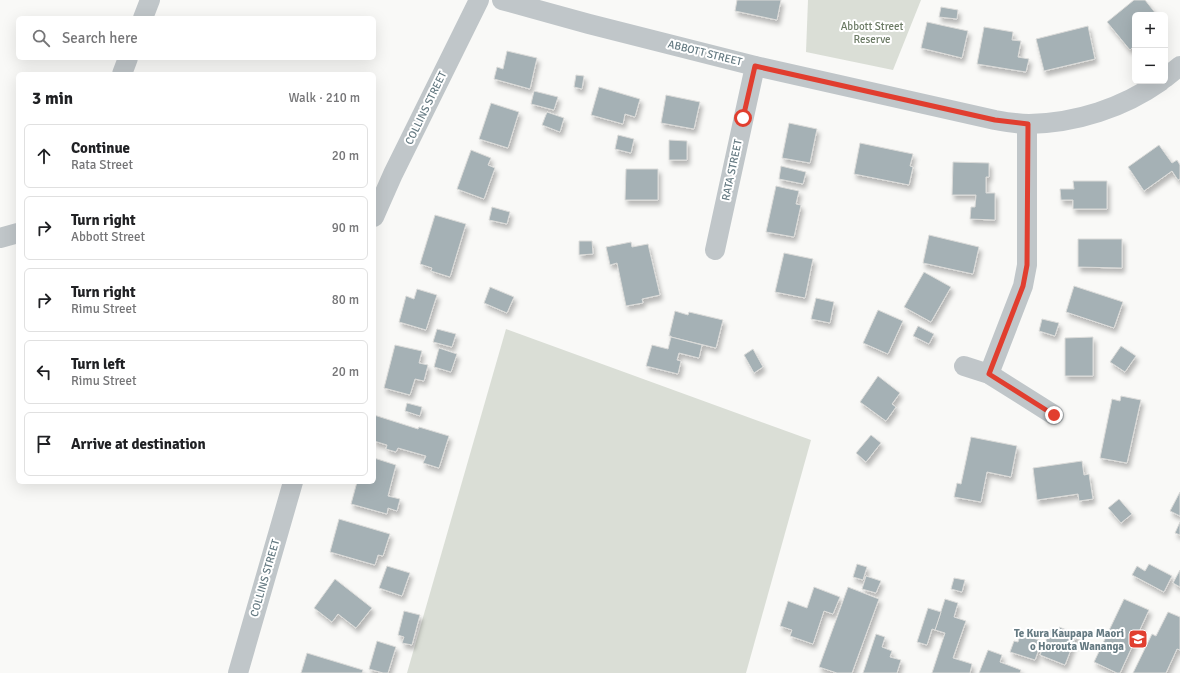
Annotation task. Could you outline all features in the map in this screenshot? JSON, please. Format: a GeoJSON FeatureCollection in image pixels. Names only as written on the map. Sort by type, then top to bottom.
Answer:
{"type":"FeatureCollection","features":[{"type":"Feature","properties":{"kind":"street"},"geometry":{"type":"LineString","coordinates":[[144,16],[150,0]]}},
{"type":"Feature","properties":{"kind":"street","name":"COLLINS STREET"},"geometry":{"type":"LineString","coordinates":[[376,212],[393,174],[479,0]]}},
{"type":"Feature","properties":{"kind":"street","name":"ABBOTT STREET"},"geometry":{"type":"LineString","coordinates":[[502,0],[589,24],[755,66],[995,120],[1028,124],[1057,122],[1087,115],[1125,103],[1156,84]]}},
{"type":"Feature","properties":{"kind":"street"},"geometry":{"type":"LineString","coordinates":[[123,72],[127,60]]}},
{"type":"Feature","properties":{"kind":"street","name":"RATA STREET"},"geometry":{"type":"LineString","coordinates":[[715,250],[755,66]]}},
{"type":"Feature","properties":{"kind":"street"},"geometry":{"type":"LineString","coordinates":[[1168,76],[1180,66]]}},
{"type":"Feature","properties":{"kind":"street"},"geometry":{"type":"LineString","coordinates":[[989,374],[1023,286],[1027,265],[1028,124]]}},
{"type":"Feature","properties":{"kind":"street"},"geometry":{"type":"LineString","coordinates":[[0,238],[16,234]]}},
{"type":"Feature","properties":{"kind":"street"},"geometry":{"type":"LineString","coordinates":[[964,366],[989,374],[1054,415]]}},
{"type":"Feature","properties":{"kind":"street","name":"COLLINS STREET"},"geometry":{"type":"LineString","coordinates":[[238,673],[292,484]]}},
{"type":"Feature","properties":{"kind":"green space","name":"Abbott Street Reserve"},"geometry":{"type":"Polygon","coordinates":[[[808,0],[921,0],[893,70],[806,52],[808,0]]]}},
{"type":"Feature","properties":{"kind":"green space"},"geometry":{"type":"Polygon","coordinates":[[[506,329],[811,440],[746,673],[407,673],[506,329]]]}},
{"type":"Feature","properties":{"kind":"building"},"geometry":{"type":"Polygon","coordinates":[[[737,0],[781,0],[777,20],[735,11],[737,0]]]}},
{"type":"Feature","properties":{"kind":"building"},"geometry":{"type":"Polygon","coordinates":[[[1134,0],[1145,0],[1155,12],[1132,12],[1132,48],[1130,50],[1107,22],[1134,0]]]}},
{"type":"Feature","properties":{"kind":"building"},"geometry":{"type":"Polygon","coordinates":[[[941,7],[958,10],[957,19],[939,17],[941,7]]]}},
{"type":"Feature","properties":{"kind":"building"},"geometry":{"type":"Polygon","coordinates":[[[927,22],[968,31],[962,58],[921,48],[927,22]]]}},
{"type":"Feature","properties":{"kind":"building"},"geometry":{"type":"Polygon","coordinates":[[[1088,26],[1095,59],[1044,71],[1036,39],[1088,26]]]}},
{"type":"Feature","properties":{"kind":"building"},"geometry":{"type":"Polygon","coordinates":[[[984,27],[1013,32],[1012,40],[1021,41],[1018,57],[1029,59],[1026,72],[977,64],[984,27]]]}},
{"type":"Feature","properties":{"kind":"building"},"geometry":{"type":"Polygon","coordinates":[[[507,51],[537,58],[530,89],[494,79],[497,67],[503,69],[507,51]]]}},
{"type":"Feature","properties":{"kind":"building"},"geometry":{"type":"Polygon","coordinates":[[[576,75],[584,76],[582,89],[574,87],[576,75]]]}},
{"type":"Feature","properties":{"kind":"building"},"geometry":{"type":"Polygon","coordinates":[[[599,87],[640,99],[635,117],[625,114],[623,124],[591,115],[599,87]]]}},
{"type":"Feature","properties":{"kind":"building"},"geometry":{"type":"Polygon","coordinates":[[[534,91],[558,97],[554,110],[531,104],[534,91]]]}},
{"type":"Feature","properties":{"kind":"building"},"geometry":{"type":"Polygon","coordinates":[[[666,95],[700,102],[694,129],[661,123],[666,95]]]}},
{"type":"Feature","properties":{"kind":"building"},"geometry":{"type":"Polygon","coordinates":[[[491,103],[519,112],[508,148],[479,139],[491,103]]]}},
{"type":"Feature","properties":{"kind":"building"},"geometry":{"type":"Polygon","coordinates":[[[547,112],[564,118],[560,132],[542,125],[547,112]]]}},
{"type":"Feature","properties":{"kind":"building"},"geometry":{"type":"Polygon","coordinates":[[[789,123],[817,129],[810,163],[782,158],[789,123]]]}},
{"type":"Feature","properties":{"kind":"building"},"geometry":{"type":"Polygon","coordinates":[[[618,135],[634,139],[631,153],[615,149],[618,135]]]}},
{"type":"Feature","properties":{"kind":"building"},"geometry":{"type":"Polygon","coordinates":[[[669,140],[687,141],[687,160],[669,160],[669,140]]]}},
{"type":"Feature","properties":{"kind":"building"},"geometry":{"type":"Polygon","coordinates":[[[860,143],[913,154],[910,166],[913,167],[909,185],[854,174],[860,143]]]}},
{"type":"Feature","properties":{"kind":"building"},"geometry":{"type":"Polygon","coordinates":[[[1159,145],[1172,163],[1177,160],[1180,165],[1180,179],[1178,180],[1172,171],[1144,191],[1128,167],[1159,145]]]}},
{"type":"Feature","properties":{"kind":"building"},"geometry":{"type":"Polygon","coordinates":[[[471,150],[491,158],[488,165],[495,168],[484,199],[457,189],[471,150]]]}},
{"type":"Feature","properties":{"kind":"building"},"geometry":{"type":"Polygon","coordinates":[[[953,162],[989,163],[989,177],[986,177],[986,193],[995,193],[995,220],[970,219],[971,207],[975,207],[976,195],[952,195],[953,162]]]}},
{"type":"Feature","properties":{"kind":"building"},"geometry":{"type":"Polygon","coordinates":[[[781,166],[806,172],[803,184],[779,179],[781,166]]]}},
{"type":"Feature","properties":{"kind":"building"},"geometry":{"type":"Polygon","coordinates":[[[626,169],[658,169],[658,200],[625,200],[626,169]]]}},
{"type":"Feature","properties":{"kind":"building"},"geometry":{"type":"Polygon","coordinates":[[[1073,181],[1107,181],[1107,209],[1073,209],[1073,200],[1061,200],[1060,189],[1074,189],[1073,181]]]}},
{"type":"Feature","properties":{"kind":"building"},"geometry":{"type":"Polygon","coordinates":[[[776,186],[799,191],[796,204],[801,205],[794,237],[766,232],[776,186]]]}},
{"type":"Feature","properties":{"kind":"building"},"geometry":{"type":"Polygon","coordinates":[[[492,207],[510,212],[507,224],[489,220],[492,207]]]}},
{"type":"Feature","properties":{"kind":"building"},"geometry":{"type":"Polygon","coordinates":[[[435,215],[466,224],[450,277],[431,271],[432,268],[420,264],[435,215]]]}},
{"type":"Feature","properties":{"kind":"building"},"geometry":{"type":"Polygon","coordinates":[[[929,235],[979,247],[973,274],[923,263],[929,235]]]}},
{"type":"Feature","properties":{"kind":"building"},"geometry":{"type":"Polygon","coordinates":[[[1078,239],[1122,239],[1122,268],[1078,267],[1078,239]]]}},
{"type":"Feature","properties":{"kind":"building"},"geometry":{"type":"Polygon","coordinates":[[[579,241],[592,241],[593,254],[579,255],[579,241]]]}},
{"type":"Feature","properties":{"kind":"building"},"geometry":{"type":"Polygon","coordinates":[[[631,242],[632,247],[648,244],[660,295],[642,299],[643,303],[626,306],[617,263],[610,265],[606,247],[631,242]]]}},
{"type":"Feature","properties":{"kind":"building"},"geometry":{"type":"Polygon","coordinates":[[[784,253],[813,259],[805,298],[775,292],[784,253]]]}},
{"type":"Feature","properties":{"kind":"building"},"geometry":{"type":"Polygon","coordinates":[[[924,272],[951,287],[931,322],[904,307],[924,272]]]}},
{"type":"Feature","properties":{"kind":"building"},"geometry":{"type":"Polygon","coordinates":[[[1074,286],[1123,302],[1114,328],[1066,312],[1074,286]]]}},
{"type":"Feature","properties":{"kind":"building"},"geometry":{"type":"Polygon","coordinates":[[[490,287],[514,297],[507,313],[484,303],[490,287]]]}},
{"type":"Feature","properties":{"kind":"building"},"geometry":{"type":"Polygon","coordinates":[[[417,289],[437,295],[426,330],[399,322],[406,296],[414,299],[417,289]]]}},
{"type":"Feature","properties":{"kind":"building"},"geometry":{"type":"Polygon","coordinates":[[[816,298],[834,302],[830,323],[811,319],[816,298]]]}},
{"type":"Feature","properties":{"kind":"building"},"geometry":{"type":"Polygon","coordinates":[[[878,310],[903,321],[888,354],[863,343],[878,310]]]}},
{"type":"Feature","properties":{"kind":"building"},"geometry":{"type":"Polygon","coordinates":[[[675,311],[688,315],[689,312],[723,320],[716,348],[669,336],[675,311]]]}},
{"type":"Feature","properties":{"kind":"building"},"geometry":{"type":"Polygon","coordinates":[[[1042,319],[1059,323],[1055,336],[1039,331],[1042,319]]]}},
{"type":"Feature","properties":{"kind":"building"},"geometry":{"type":"Polygon","coordinates":[[[918,326],[934,334],[929,344],[913,336],[918,326]]]}},
{"type":"Feature","properties":{"kind":"building"},"geometry":{"type":"Polygon","coordinates":[[[437,329],[456,334],[452,347],[433,342],[437,329]]]}},
{"type":"Feature","properties":{"kind":"building"},"geometry":{"type":"Polygon","coordinates":[[[671,337],[702,345],[699,358],[679,353],[677,360],[681,361],[678,374],[646,366],[652,345],[668,349],[671,337]]]}},
{"type":"Feature","properties":{"kind":"building"},"geometry":{"type":"Polygon","coordinates":[[[1093,337],[1093,376],[1065,376],[1065,338],[1093,337]]]}},
{"type":"Feature","properties":{"kind":"building"},"geometry":{"type":"Polygon","coordinates":[[[395,345],[422,351],[419,363],[428,365],[424,381],[415,379],[410,395],[384,388],[395,345]]]}},
{"type":"Feature","properties":{"kind":"building"},"geometry":{"type":"Polygon","coordinates":[[[1121,346],[1136,356],[1125,372],[1110,362],[1121,346]]]}},
{"type":"Feature","properties":{"kind":"building"},"geometry":{"type":"Polygon","coordinates":[[[439,348],[457,354],[451,372],[434,367],[439,348]]]}},
{"type":"Feature","properties":{"kind":"building"},"geometry":{"type":"Polygon","coordinates":[[[753,349],[763,367],[754,373],[744,355],[753,349]]]}},
{"type":"Feature","properties":{"kind":"building"},"geometry":{"type":"Polygon","coordinates":[[[878,376],[900,393],[892,404],[896,407],[886,421],[860,402],[878,376]]]}},
{"type":"Feature","properties":{"kind":"building"},"geometry":{"type":"Polygon","coordinates":[[[1121,396],[1141,400],[1127,463],[1100,458],[1112,399],[1120,401],[1121,396]]]}},
{"type":"Feature","properties":{"kind":"building"},"geometry":{"type":"Polygon","coordinates":[[[407,403],[422,407],[420,416],[405,411],[407,403]]]}},
{"type":"Feature","properties":{"kind":"building"},"geometry":{"type":"Polygon","coordinates":[[[376,416],[418,429],[419,427],[449,436],[439,468],[423,463],[426,456],[398,448],[396,452],[386,449],[387,445],[376,442],[376,416]]]}},
{"type":"Feature","properties":{"kind":"building"},"geometry":{"type":"Polygon","coordinates":[[[871,435],[881,443],[866,462],[856,453],[871,435]]]}},
{"type":"Feature","properties":{"kind":"building"},"geometry":{"type":"Polygon","coordinates":[[[971,437],[1017,446],[1011,477],[987,472],[981,502],[954,497],[957,483],[961,484],[971,437]]]}},
{"type":"Feature","properties":{"kind":"building"},"geometry":{"type":"Polygon","coordinates":[[[376,459],[396,465],[388,496],[400,499],[397,511],[388,508],[387,514],[351,504],[356,484],[376,484],[376,459]]]}},
{"type":"Feature","properties":{"kind":"building"},"geometry":{"type":"Polygon","coordinates":[[[1082,461],[1084,475],[1089,474],[1093,499],[1079,501],[1078,494],[1037,500],[1033,468],[1082,461]]]}},
{"type":"Feature","properties":{"kind":"building"},"geometry":{"type":"Polygon","coordinates":[[[1180,492],[1180,516],[1170,511],[1180,492]]]}},
{"type":"Feature","properties":{"kind":"building"},"geometry":{"type":"Polygon","coordinates":[[[1119,499],[1132,514],[1121,523],[1108,508],[1119,499]]]}},
{"type":"Feature","properties":{"kind":"building"},"geometry":{"type":"Polygon","coordinates":[[[339,519],[390,534],[383,556],[378,555],[375,565],[330,552],[339,519]]]}},
{"type":"Feature","properties":{"kind":"building"},"geometry":{"type":"Polygon","coordinates":[[[1180,522],[1180,535],[1175,533],[1180,522]]]}},
{"type":"Feature","properties":{"kind":"building"},"geometry":{"type":"Polygon","coordinates":[[[857,564],[867,567],[863,580],[853,577],[857,564]]]}},
{"type":"Feature","properties":{"kind":"building"},"geometry":{"type":"Polygon","coordinates":[[[1149,564],[1172,576],[1164,592],[1132,575],[1137,566],[1145,571],[1149,564]]]}},
{"type":"Feature","properties":{"kind":"building"},"geometry":{"type":"Polygon","coordinates":[[[387,566],[410,573],[402,596],[379,588],[387,566]]]}},
{"type":"Feature","properties":{"kind":"building"},"geometry":{"type":"Polygon","coordinates":[[[1180,570],[1180,587],[1173,583],[1180,570]]]}},
{"type":"Feature","properties":{"kind":"building"},"geometry":{"type":"Polygon","coordinates":[[[866,576],[881,581],[876,593],[862,589],[866,576]]]}},
{"type":"Feature","properties":{"kind":"building"},"geometry":{"type":"Polygon","coordinates":[[[954,578],[965,580],[962,592],[951,589],[954,578]]]}},
{"type":"Feature","properties":{"kind":"building"},"geometry":{"type":"Polygon","coordinates":[[[335,579],[372,608],[356,628],[338,614],[332,622],[314,608],[335,579]]]}},
{"type":"Feature","properties":{"kind":"building"},"geometry":{"type":"Polygon","coordinates":[[[814,587],[840,597],[833,614],[824,611],[813,644],[790,636],[792,630],[780,626],[788,601],[807,608],[814,587]]]}},
{"type":"Feature","properties":{"kind":"building"},"geometry":{"type":"Polygon","coordinates":[[[848,587],[879,599],[852,673],[837,673],[819,667],[848,587]]]}},
{"type":"Feature","properties":{"kind":"building"},"geometry":{"type":"Polygon","coordinates":[[[945,599],[958,603],[954,617],[966,621],[953,658],[972,664],[970,673],[932,673],[945,633],[935,630],[945,599]]]}},
{"type":"Feature","properties":{"kind":"building"},"geometry":{"type":"Polygon","coordinates":[[[1124,599],[1149,610],[1120,673],[1117,673],[1094,662],[1124,599]]]}},
{"type":"Feature","properties":{"kind":"building"},"geometry":{"type":"Polygon","coordinates":[[[928,608],[941,612],[935,630],[932,629],[927,645],[917,642],[928,608]]]}},
{"type":"Feature","properties":{"kind":"building"},"geometry":{"type":"Polygon","coordinates":[[[404,611],[420,615],[412,645],[402,643],[404,637],[398,635],[404,611]]]}},
{"type":"Feature","properties":{"kind":"building"},"geometry":{"type":"Polygon","coordinates":[[[1168,612],[1180,617],[1180,650],[1177,649],[1166,673],[1133,673],[1152,634],[1156,636],[1168,612]]]}},
{"type":"Feature","properties":{"kind":"building"},"geometry":{"type":"Polygon","coordinates":[[[1059,627],[1077,634],[1065,665],[1040,655],[1050,630],[1057,633],[1059,627]]]}},
{"type":"Feature","properties":{"kind":"building"},"geometry":{"type":"Polygon","coordinates":[[[876,634],[885,637],[882,647],[892,651],[890,657],[901,660],[897,673],[863,673],[876,634]]]}},
{"type":"Feature","properties":{"kind":"building"},"geometry":{"type":"Polygon","coordinates":[[[1020,634],[1042,641],[1035,660],[1010,652],[1014,641],[1018,642],[1020,634]]]}},
{"type":"Feature","properties":{"kind":"building"},"geometry":{"type":"Polygon","coordinates":[[[377,641],[396,647],[388,673],[369,669],[377,641]]]}},
{"type":"Feature","properties":{"kind":"building"},"geometry":{"type":"Polygon","coordinates":[[[988,650],[1002,655],[1000,662],[1021,670],[1020,673],[979,673],[988,650]]]}},
{"type":"Feature","properties":{"kind":"building"},"geometry":{"type":"Polygon","coordinates":[[[307,653],[363,670],[362,673],[301,673],[307,653]]]}},
{"type":"Feature","properties":{"kind":"place","name":"Te Kura Kaupapa Maori o Horouta Wananga"},"geometry":{"type":"Point","coordinates":[1138,639]}},
{"type":"Feature","properties":{"kind":"route"},"geometry":{"type":"LineString","coordinates":[[743,118],[755,66],[995,120],[1028,124],[1027,265],[1023,286],[989,374],[1054,415]]}}]}
